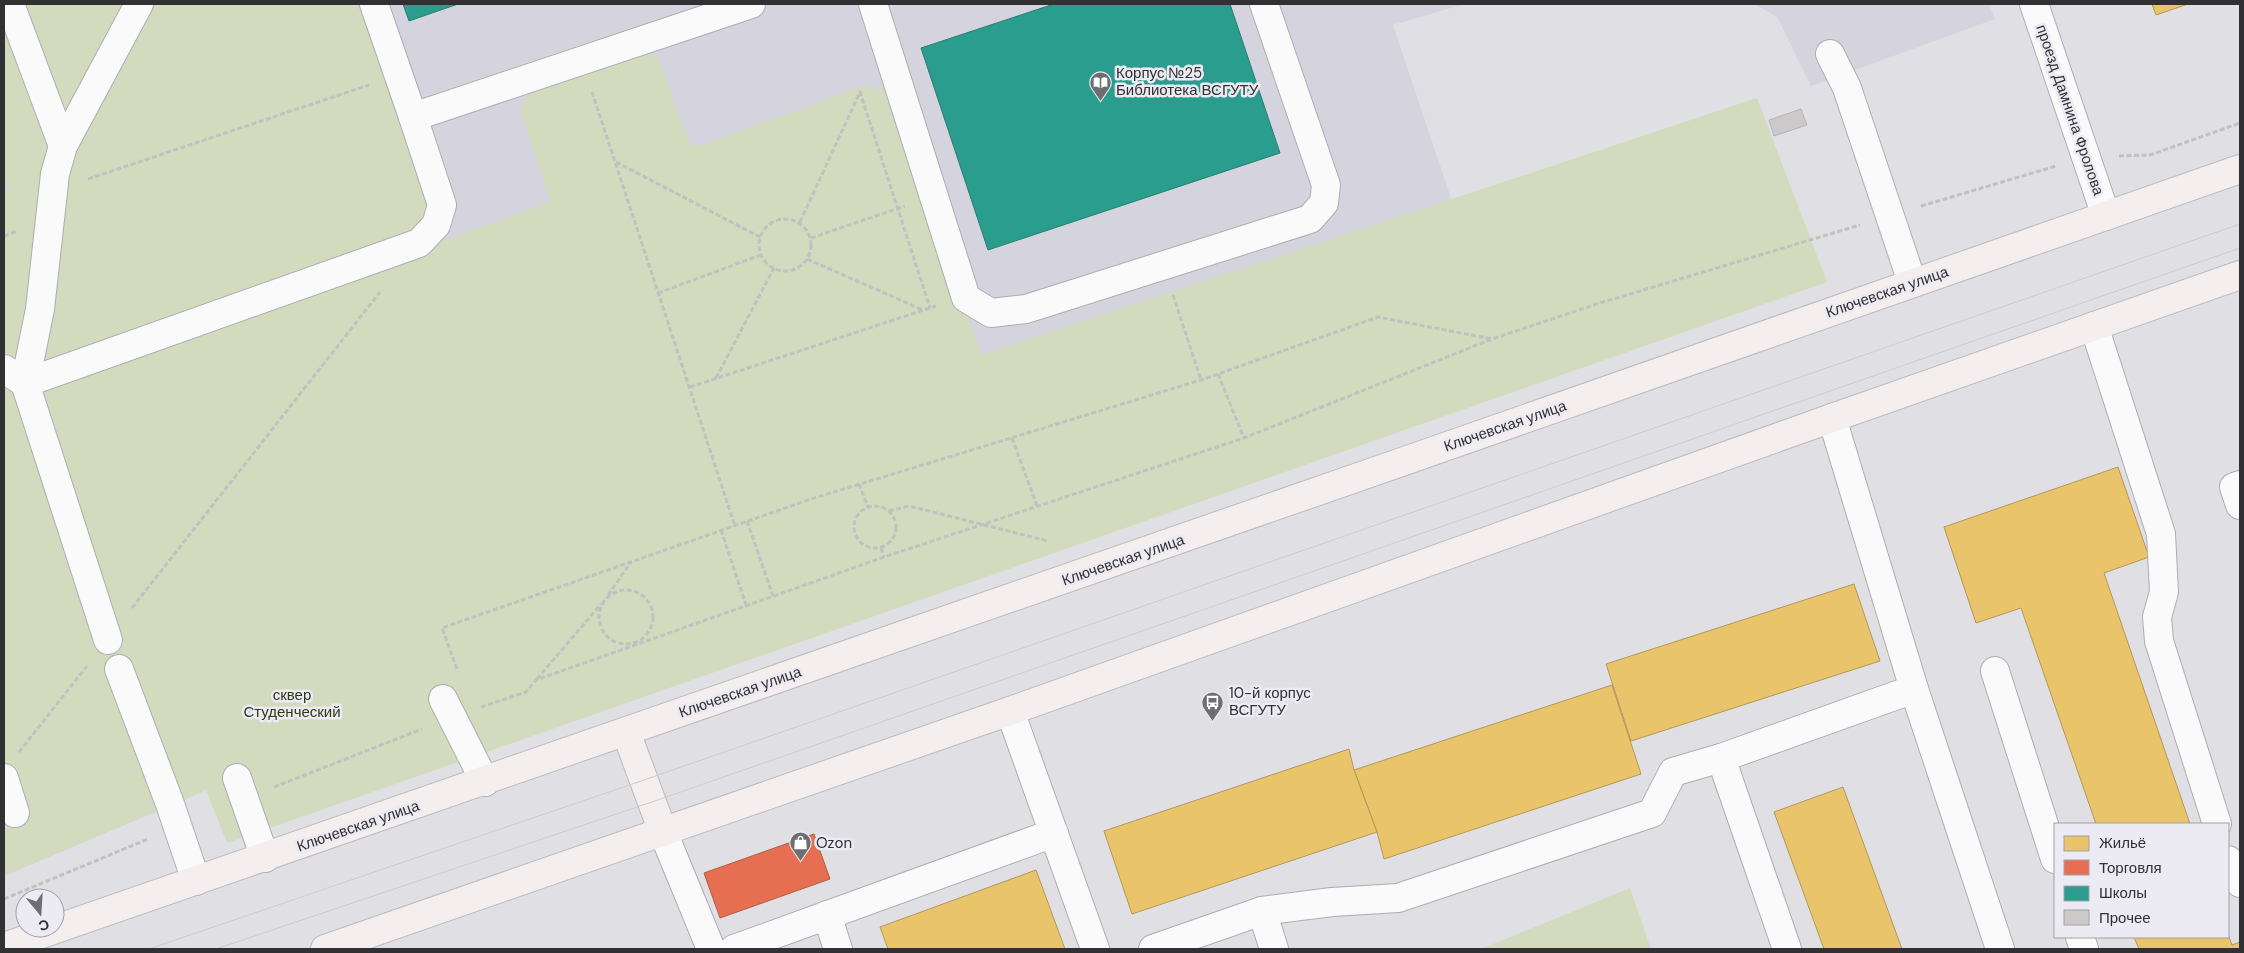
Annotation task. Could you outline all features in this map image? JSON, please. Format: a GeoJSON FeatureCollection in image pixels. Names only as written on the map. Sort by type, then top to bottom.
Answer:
{"type":"FeatureCollection","features":[{"type":"Feature","properties":{"kind":"main road","name":"Ключевская улица"},"geometry":{"type":"LineString","coordinates":[[4,947],[485,782],[1221,526],[1912,282],[2240,170]]}},
{"type":"Feature","properties":{"kind":"main road"},"geometry":{"type":"LineString","coordinates":[[325,949],[1010,711],[1832,418],[2240,275]]}},
{"type":"Feature","properties":{"kind":"main road"},"geometry":{"type":"LineString","coordinates":[[626,732],[663,832]]}},
{"type":"Feature","properties":{"kind":"street"},"geometry":{"type":"LineString","coordinates":[[10,4],[63,146]]}},
{"type":"Feature","properties":{"kind":"street"},"geometry":{"type":"LineString","coordinates":[[108,640],[15,376],[40,309],[55,174],[63,146],[138,4]]}},
{"type":"Feature","properties":{"kind":"street"},"geometry":{"type":"LineString","coordinates":[[15,376],[419,243],[436,225],[442,205],[374,4]]}},
{"type":"Feature","properties":{"kind":"street"},"geometry":{"type":"LineString","coordinates":[[412,117],[751,4]]}},
{"type":"Feature","properties":{"kind":"street"},"geometry":{"type":"LineString","coordinates":[[873,4],[966,298],[991,313],[1026,309],[1310,220],[1324,203],[1326,185],[1264,4]]}},
{"type":"Feature","properties":{"kind":"street","name":"проезд Дамнина Фролова"},"geometry":{"type":"LineString","coordinates":[[2034,4],[2106,216]]}},
{"type":"Feature","properties":{"kind":"street"},"geometry":{"type":"LineString","coordinates":[[1830,54],[1847,88],[1912,282]]}},
{"type":"Feature","properties":{"kind":"street"},"geometry":{"type":"LineString","coordinates":[[2094,326],[2161,534],[2164,592],[2157,618],[2159,641],[2217,823]]}},
{"type":"Feature","properties":{"kind":"street"},"geometry":{"type":"LineString","coordinates":[[1832,418],[1914,689],[2000,949]]}},
{"type":"Feature","properties":{"kind":"street"},"geometry":{"type":"LineString","coordinates":[[2240,485],[2234,487],[2240,506]]}},
{"type":"Feature","properties":{"kind":"street"},"geometry":{"type":"LineString","coordinates":[[119,669],[178,827],[196,881]]}},
{"type":"Feature","properties":{"kind":"street"},"geometry":{"type":"LineString","coordinates":[[1995,671],[2054,855]]}},
{"type":"Feature","properties":{"kind":"street"},"geometry":{"type":"LineString","coordinates":[[1153,949],[1262,911],[1332,902],[1398,898],[1652,813],[1673,772],[1721,758],[1914,689]]}},
{"type":"Feature","properties":{"kind":"street"},"geometry":{"type":"LineString","coordinates":[[448,708],[485,782]]}},
{"type":"Feature","properties":{"kind":"street"},"geometry":{"type":"LineString","coordinates":[[1010,711],[1095,949]]}},
{"type":"Feature","properties":{"kind":"street"},"geometry":{"type":"LineString","coordinates":[[1721,758],[1786,949]]}},
{"type":"Feature","properties":{"kind":"street"},"geometry":{"type":"LineString","coordinates":[[10,767],[15,813]]}},
{"type":"Feature","properties":{"kind":"street"},"geometry":{"type":"LineString","coordinates":[[241,788],[265,858]]}},
{"type":"Feature","properties":{"kind":"street"},"geometry":{"type":"LineString","coordinates":[[663,832],[711,949]]}},
{"type":"Feature","properties":{"kind":"street"},"geometry":{"type":"LineString","coordinates":[[734,949],[1054,833]]}},
{"type":"Feature","properties":{"kind":"street"},"geometry":{"type":"LineString","coordinates":[[2229,863],[2233,875],[2240,883]]}},
{"type":"Feature","properties":{"kind":"street"},"geometry":{"type":"LineString","coordinates":[[1262,911],[1274,949]]}},
{"type":"Feature","properties":{"kind":"street"},"geometry":{"type":"LineString","coordinates":[[827,915],[838,949]]}},
{"type":"Feature","properties":{"kind":"path"},"geometry":{"type":"LineString","coordinates":[[582,60],[736,526]]}},
{"type":"Feature","properties":{"kind":"path"},"geometry":{"type":"LineString","coordinates":[[4,236],[19,230],[52,210],[84,180],[398,75]]}},
{"type":"Feature","properties":{"kind":"path"},"geometry":{"type":"LineString","coordinates":[[800,222],[860,92],[930,308]]}},
{"type":"Feature","properties":{"kind":"path"},"geometry":{"type":"LineString","coordinates":[[536,680],[884,557],[1244,438],[1492,339],[1600,303],[2086,157],[2150,155],[2240,123]]}},
{"type":"Feature","properties":{"kind":"path"},"geometry":{"type":"LineString","coordinates":[[616,162],[760,237]]}},
{"type":"Feature","properties":{"kind":"path"},"geometry":{"type":"LineString","coordinates":[[810,238],[934,196]]}},
{"type":"Feature","properties":{"kind":"path"},"geometry":{"type":"LineString","coordinates":[[787,218],[800,222],[808,231],[812,244],[807,258],[801,266],[789,271],[766,264],[761,255],[760,237],[764,228],[775,220],[787,218]]}},
{"type":"Feature","properties":{"kind":"path"},"geometry":{"type":"LineString","coordinates":[[658,293],[761,255]]}},
{"type":"Feature","properties":{"kind":"path"},"geometry":{"type":"LineString","coordinates":[[807,258],[923,310]]}},
{"type":"Feature","properties":{"kind":"path"},"geometry":{"type":"LineString","coordinates":[[1162,266],[1201,380]]}},
{"type":"Feature","properties":{"kind":"path"},"geometry":{"type":"LineString","coordinates":[[716,378],[774,268]]}},
{"type":"Feature","properties":{"kind":"path"},"geometry":{"type":"LineString","coordinates":[[10,767],[382,289]]}},
{"type":"Feature","properties":{"kind":"path"},"geometry":{"type":"LineString","coordinates":[[690,387],[923,310],[966,298]]}},
{"type":"Feature","properties":{"kind":"path"},"geometry":{"type":"LineString","coordinates":[[458,674],[442,628],[747,521],[859,484],[1201,380],[1378,317],[1492,339]]}},
{"type":"Feature","properties":{"kind":"path"},"geometry":{"type":"LineString","coordinates":[[1218,374],[1244,438]]}},
{"type":"Feature","properties":{"kind":"path"},"geometry":{"type":"LineString","coordinates":[[1012,438],[1037,506]]}},
{"type":"Feature","properties":{"kind":"path"},"geometry":{"type":"LineString","coordinates":[[859,484],[868,507]]}},
{"type":"Feature","properties":{"kind":"path"},"geometry":{"type":"LineString","coordinates":[[889,512],[910,506],[1048,541]]}},
{"type":"Feature","properties":{"kind":"path"},"geometry":{"type":"LineString","coordinates":[[868,507],[879,507],[889,512],[895,521],[896,532],[890,542],[881,548],[865,546],[860,543],[854,534],[854,523],[859,513],[868,507]]}},
{"type":"Feature","properties":{"kind":"path"},"geometry":{"type":"LineString","coordinates":[[747,521],[773,596]]}},
{"type":"Feature","properties":{"kind":"path"},"geometry":{"type":"LineString","coordinates":[[721,530],[746,605]]}},
{"type":"Feature","properties":{"kind":"path"},"geometry":{"type":"LineString","coordinates":[[881,548],[884,557]]}},
{"type":"Feature","properties":{"kind":"path"},"geometry":{"type":"LineString","coordinates":[[241,788],[448,708],[526,692],[603,602],[612,593],[625,589],[638,592],[649,600],[654,613],[653,626],[646,637],[634,644],[621,645],[609,639],[601,628],[598,615],[603,602],[631,562]]}},
{"type":"Feature","properties":{"kind":"path"},"geometry":{"type":"LineString","coordinates":[[4,899],[178,827]]}},
{"type":"Feature","properties":{"kind":"shaded area"},"geometry":{"type":"Polygon","coordinates":[[[4,4],[1464,4],[1393,25],[1452,201],[709,444],[207,790],[4,876],[4,4]]]}},
{"type":"Feature","properties":{"kind":"shaded area"},"geometry":{"type":"Polygon","coordinates":[[[1755,4],[1989,4],[1995,19],[1811,86],[1777,17],[1755,4]]]}},
{"type":"Feature","properties":{"kind":"green space","name":"сквер Студенческий"},"geometry":{"type":"Polygon","coordinates":[[[4,4],[362,4],[442,241],[550,202],[520,111],[528,95],[640,54],[658,57],[688,140],[697,147],[862,86],[886,90],[899,102],[981,355],[1757,98],[1827,282],[227,843],[206,790],[4,876],[4,192],[9,190],[4,174],[4,4]]]}},
{"type":"Feature","properties":{"kind":"green space"},"geometry":{"type":"Polygon","coordinates":[[[1630,888],[1651,949],[1481,949],[1630,888]]]}},
{"type":"Feature","properties":{"kind":"building: Жильё"},"geometry":{"type":"Polygon","coordinates":[[[2152,4],[2188,4],[2156,15],[2152,4]]]}},
{"type":"Feature","properties":{"kind":"building: Жильё"},"geometry":{"type":"Polygon","coordinates":[[[2118,467],[2149,557],[2104,573],[2190,823],[2096,823],[2021,608],[1976,623],[1944,527],[2118,467]]]}},
{"type":"Feature","properties":{"kind":"building: Жильё"},"geometry":{"type":"Polygon","coordinates":[[[1854,584],[1880,661],[1631,741],[1606,664],[1854,584]]]}},
{"type":"Feature","properties":{"kind":"building: Жильё"},"geometry":{"type":"Polygon","coordinates":[[[1612,685],[1641,774],[1384,859],[1377,832],[1354,770],[1612,685]]]}},
{"type":"Feature","properties":{"kind":"building: Жильё"},"geometry":{"type":"Polygon","coordinates":[[[1349,749],[1354,770],[1377,832],[1132,914],[1104,831],[1349,749]]]}},
{"type":"Feature","properties":{"kind":"building: Жильё"},"geometry":{"type":"Polygon","coordinates":[[[1843,787],[1902,949],[1824,949],[1774,812],[1843,787]]]}},
{"type":"Feature","properties":{"kind":"building: Жильё"},"geometry":{"type":"Polygon","coordinates":[[[1036,870],[1065,949],[888,949],[880,927],[1036,870]]]}},
{"type":"Feature","properties":{"kind":"building: Жильё"},"geometry":{"type":"Polygon","coordinates":[[[2229,937],[2232,945],[2240,942],[2240,949],[2139,949],[2134,938],[2229,937]]]}},
{"type":"Feature","properties":{"kind":"building: Торговля"},"geometry":{"type":"Polygon","coordinates":[[[814,834],[830,879],[720,918],[704,873],[814,834]]]}},
{"type":"Feature","properties":{"kind":"building: Школы"},"geometry":{"type":"Polygon","coordinates":[[[403,4],[458,4],[409,21],[403,4]]]}},
{"type":"Feature","properties":{"kind":"building: Школы","name":"Корпус №25 Библиотека ВСГУТУ"},"geometry":{"type":"Polygon","coordinates":[[[1054,4],[1230,4],[1280,153],[988,250],[921,48],[1054,4]]]}},
{"type":"Feature","properties":{"kind":"building: Прочее"},"geometry":{"type":"Polygon","coordinates":[[[1801,109],[1807,125],[1774,136],[1769,120],[1801,109]]]}},
{"type":"Feature","properties":{"kind":"tram line"},"geometry":{"type":"LineString","coordinates":[[149,949],[644,780],[2240,224]]}},
{"type":"Feature","properties":{"kind":"tram line"},"geometry":{"type":"LineString","coordinates":[[216,949],[652,802],[2240,248]]}},
{"type":"Feature","properties":{"kind":"place","name":"Корпус №25 Библиотека ВСГУТУ"},"geometry":{"type":"Point","coordinates":[1100,101]}},
{"type":"Feature","properties":{"kind":"place","name":"10-й корпус ВСГУТУ"},"geometry":{"type":"Point","coordinates":[1213,721]}},
{"type":"Feature","properties":{"kind":"place","name":"Ozon"},"geometry":{"type":"Point","coordinates":[800,862]}}]}
